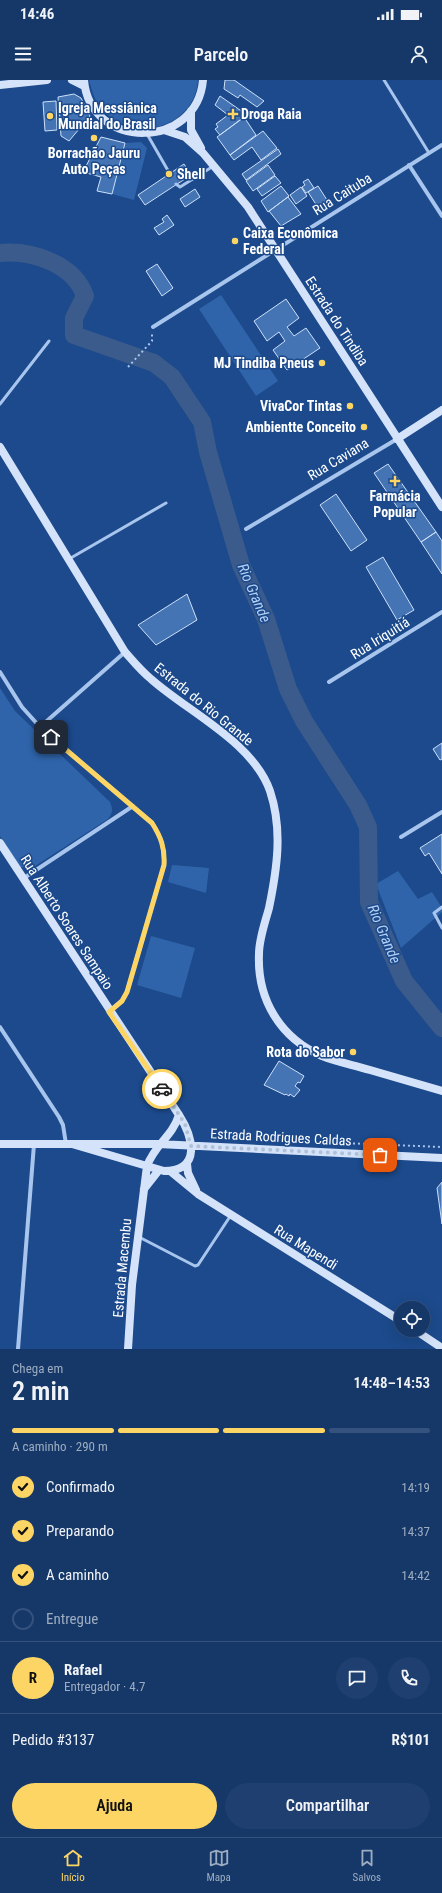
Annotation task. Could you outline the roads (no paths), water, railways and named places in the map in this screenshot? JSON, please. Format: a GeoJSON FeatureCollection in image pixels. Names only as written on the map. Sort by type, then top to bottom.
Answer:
{"type":"FeatureCollection","features":[{"type":"Feature","properties":{"kind":"street"},"geometry":{"type":"LineString","coordinates":[[0,85],[46,80]]}},
{"type":"Feature","properties":{"kind":"street"},"geometry":{"type":"LineString","coordinates":[[72,80],[84,83],[90,102],[100,116],[114,126],[130,132],[147,134],[164,130],[178,122],[191,111],[200,93],[203,80]]}},
{"type":"Feature","properties":{"kind":"street","name":"Estrada do Tindiba"},"geometry":{"type":"LineString","coordinates":[[191,111],[191,130],[203,153]]}},
{"type":"Feature","properties":{"kind":"street","name":"Estrada do Tindiba"},"geometry":{"type":"LineString","coordinates":[[164,130],[185,137],[203,153],[248,207],[442,507]]}},
{"type":"Feature","properties":{"kind":"street","name":"Rua Caituba"},"geometry":{"type":"LineString","coordinates":[[153,326],[442,145]]}},
{"type":"Feature","properties":{"kind":"street"},"geometry":{"type":"LineString","coordinates":[[409,165],[442,216]]}},
{"type":"Feature","properties":{"kind":"street","name":"Rua Caviana"},"geometry":{"type":"LineString","coordinates":[[246,529],[397,439],[442,410]]}},
{"type":"Feature","properties":{"kind":"street","name":"Estrada do Rio Grande"},"geometry":{"type":"LineString","coordinates":[[0,447],[125,652],[150,679],[234,743],[256,766],[269,790],[276,818],[278,845],[276,873],[259,953],[260,982],[266,1002],[279,1023],[296,1039],[322,1055],[442,1091]]}},
{"type":"Feature","properties":{"kind":"street","name":"Rua Iriquitiá"},"geometry":{"type":"LineString","coordinates":[[329,682],[442,612]]}},
{"type":"Feature","properties":{"kind":"street"},"geometry":{"type":"LineString","coordinates":[[40,727],[125,652]]}},
{"type":"Feature","properties":{"kind":"street"},"geometry":{"type":"LineString","coordinates":[[0,672],[22,707],[40,727],[152,823],[161,836],[165,850],[164,865],[127,992],[122,1001],[109,1012]]}},
{"type":"Feature","properties":{"kind":"street"},"geometry":{"type":"LineString","coordinates":[[24,878],[133,806]]}},
{"type":"Feature","properties":{"kind":"street"},"geometry":{"type":"LineString","coordinates":[[401,837],[442,812]]}},
{"type":"Feature","properties":{"kind":"street","name":"Rua Alberto Soares Sampaio"},"geometry":{"type":"LineString","coordinates":[[0,843],[109,1012],[179,1115],[187,1130],[191,1146]]}},
{"type":"Feature","properties":{"kind":"street"},"geometry":{"type":"LineString","coordinates":[[0,1029],[59,1117],[69,1144]]}},
{"type":"Feature","properties":{"kind":"street"},"geometry":{"type":"LineString","coordinates":[[158,1144],[173,1130],[179,1115]]}},
{"type":"Feature","properties":{"kind":"street"},"geometry":{"type":"LineString","coordinates":[[18,1349],[34,1143]]}},
{"type":"Feature","properties":{"kind":"street","name":"Estrada Rodrigues Caldas"},"geometry":{"type":"LineString","coordinates":[[0,1144],[158,1144],[442,1158]]}},
{"type":"Feature","properties":{"kind":"street","name":"Estrada Rodrigues Caldas"},"geometry":{"type":"LineString","coordinates":[[69,1144],[159,1170],[170,1171],[187,1164],[190,1158],[191,1146]]}},
{"type":"Feature","properties":{"kind":"street","name":"Estrada Macembu"},"geometry":{"type":"LineString","coordinates":[[128,1349],[137,1236],[147,1166],[158,1144]]}},
{"type":"Feature","properties":{"kind":"street"},"geometry":{"type":"LineString","coordinates":[[187,1164],[190,1177],[198,1194]]}},
{"type":"Feature","properties":{"kind":"street","name":"Estrada Macembu"},"geometry":{"type":"LineString","coordinates":[[144,1190],[159,1170]]}},
{"type":"Feature","properties":{"kind":"street","name":"Rua Mapendi"},"geometry":{"type":"LineString","coordinates":[[170,1171],[198,1194],[394,1317]]}},
{"type":"Feature","properties":{"kind":"street"},"geometry":{"type":"LineString","coordinates":[[426,1337],[442,1348]]}},
{"type":"Feature","properties":{"kind":"lane"},"geometry":{"type":"LineString","coordinates":[[384,80],[429,153]]}},
{"type":"Feature","properties":{"kind":"lane"},"geometry":{"type":"LineString","coordinates":[[147,134],[170,174]]}},
{"type":"Feature","properties":{"kind":"lane"},"geometry":{"type":"LineString","coordinates":[[176,184],[180,186],[214,166]]}},
{"type":"Feature","properties":{"kind":"lane"},"geometry":{"type":"LineString","coordinates":[[0,404],[49,341]]}},
{"type":"Feature","properties":{"kind":"lane"},"geometry":{"type":"LineString","coordinates":[[69,560],[166,503]]}},
{"type":"Feature","properties":{"kind":"lane"},"geometry":{"type":"LineString","coordinates":[[442,907],[434,913],[442,928]]}},
{"type":"Feature","properties":{"kind":"lane"},"geometry":{"type":"LineString","coordinates":[[137,1236],[195,1266],[198,1265],[231,1215]]}},
{"type":"Feature","properties":{"kind":"waterway","name":"Rio Grande"},"geometry":{"type":"LineString","coordinates":[[0,253],[25,254],[38,257],[50,261],[72,275],[80,285],[85,296],[74,318],[74,335],[154,363],[172,377],[202,422],[208,452],[241,565],[266,619],[288,689],[304,721],[358,805],[368,827],[369,902],[404,981],[442,1028]]}},
{"type":"Feature","properties":{"kind":"place","name":"Droga Raia"},"geometry":{"type":"Point","coordinates":[233,114]}},
{"type":"Feature","properties":{"kind":"place","name":"Igreja Messiânica Mundial do Brasil"},"geometry":{"type":"Point","coordinates":[50,116]}},
{"type":"Feature","properties":{"kind":"place","name":"Borrachão Jauru Auto Peças"},"geometry":{"type":"Point","coordinates":[94,138]}},
{"type":"Feature","properties":{"kind":"place","name":"Shell"},"geometry":{"type":"Point","coordinates":[169,174]}},
{"type":"Feature","properties":{"kind":"place","name":"Caixa Econômica Federal"},"geometry":{"type":"Point","coordinates":[235,241]}},
{"type":"Feature","properties":{"kind":"place","name":"MJ Tindiba Pneus"},"geometry":{"type":"Point","coordinates":[322,363]}},
{"type":"Feature","properties":{"kind":"place","name":"VivaCor Tintas"},"geometry":{"type":"Point","coordinates":[350,406]}},
{"type":"Feature","properties":{"kind":"place","name":"Ambientte Conceito"},"geometry":{"type":"Point","coordinates":[364,427]}},
{"type":"Feature","properties":{"kind":"place","name":"Farmácia Popular"},"geometry":{"type":"Point","coordinates":[395,481]}},
{"type":"Feature","properties":{"kind":"place","name":"Rota do Sabor"},"geometry":{"type":"Point","coordinates":[353,1052]}}]}
